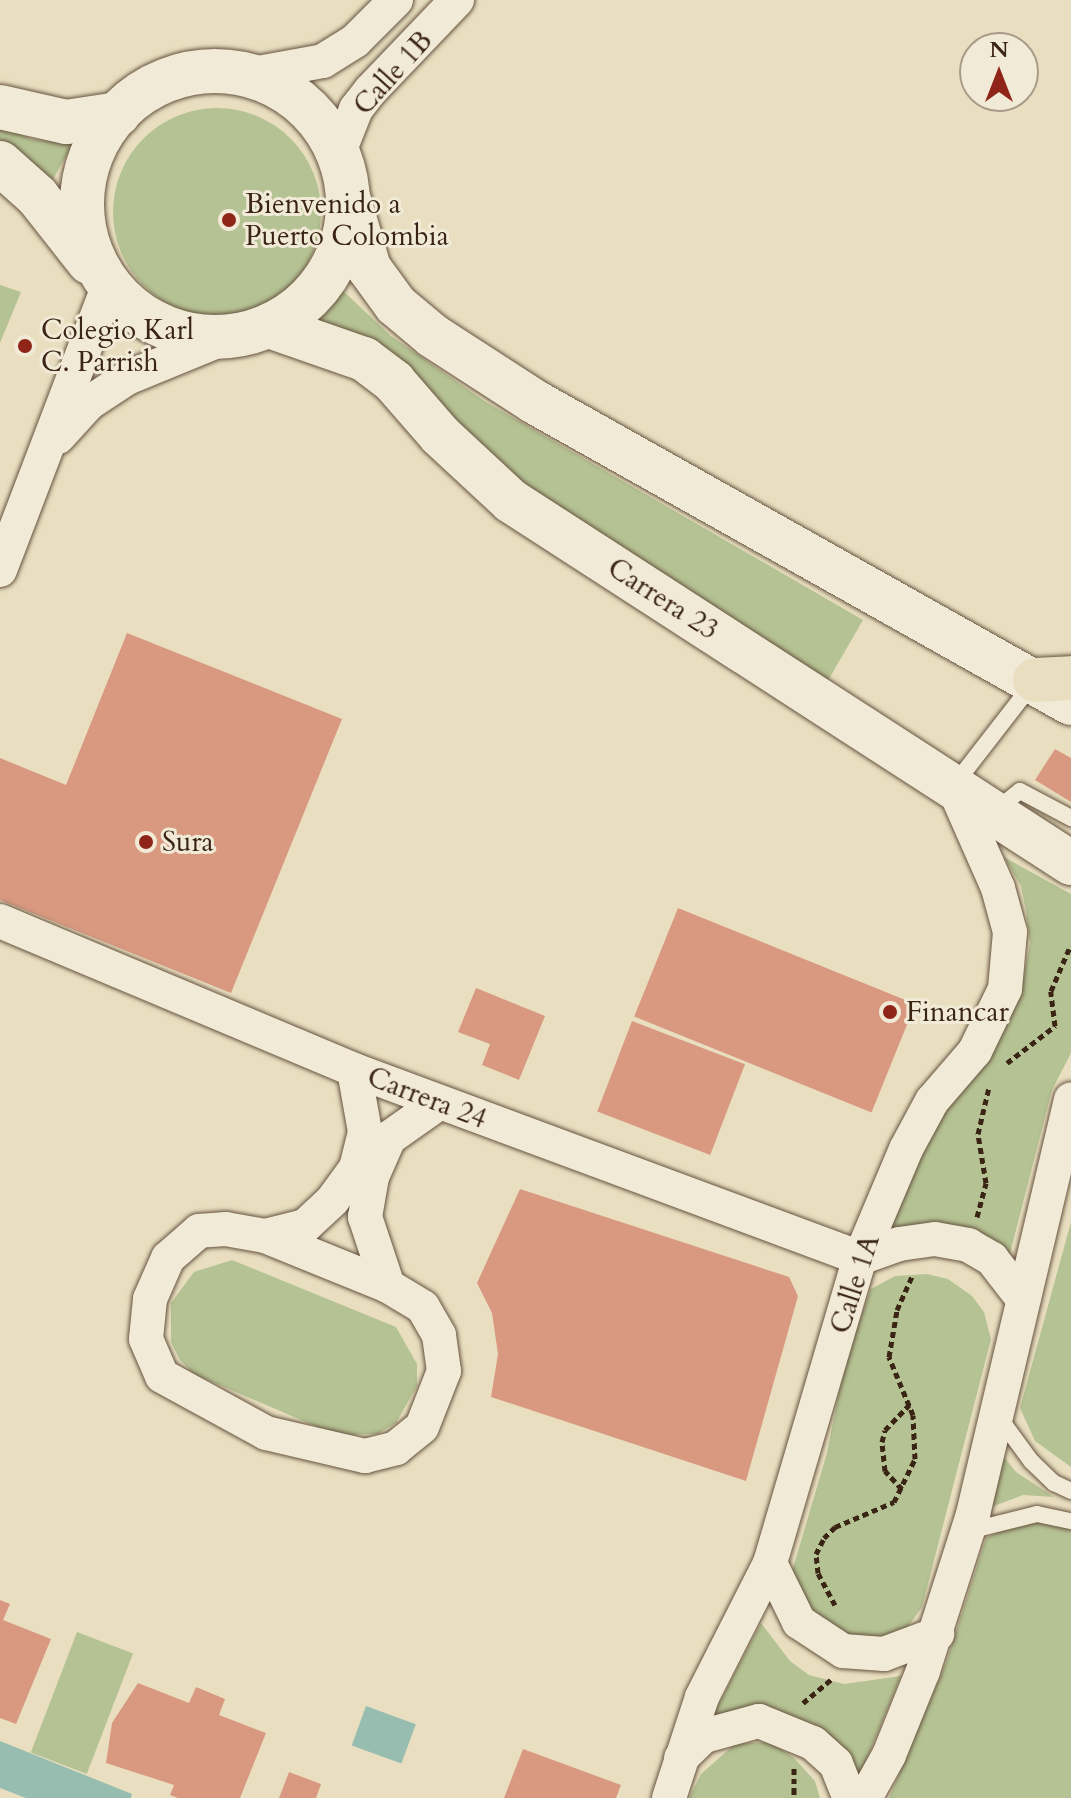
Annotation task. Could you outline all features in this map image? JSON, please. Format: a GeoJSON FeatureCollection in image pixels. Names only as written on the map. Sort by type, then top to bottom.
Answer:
{"type":"FeatureCollection","features":[{"type":"Feature","properties":{"kind":"main road"},"geometry":{"type":"LineString","coordinates":[[109,285],[93,259],[81,199],[88,162],[118,114],[151,87],[174,77],[198,72],[247,75],[300,101],[339,152],[369,268],[396,305],[433,336],[535,402],[1064,693]]}},
{"type":"Feature","properties":{"kind":"main road"},"geometry":{"type":"LineString","coordinates":[[0,107],[66,122],[118,114]]}},
{"type":"Feature","properties":{"kind":"main road"},"geometry":{"type":"LineString","coordinates":[[0,163],[37,196],[109,285],[149,320],[174,331],[227,337],[269,326],[319,288],[336,261],[349,200]]}},
{"type":"Feature","properties":{"kind":"main road","name":"Carrera 23"},"geometry":{"type":"LineString","coordinates":[[269,326],[364,359],[394,382],[440,435],[511,501],[953,786],[991,815],[1071,863]]}},
{"type":"Feature","properties":{"kind":"street","name":"Calle 1B"},"geometry":{"type":"LineString","coordinates":[[247,75],[323,61],[355,41],[396,0]]}},
{"type":"Feature","properties":{"kind":"street","name":"Calle 1B"},"geometry":{"type":"LineString","coordinates":[[339,152],[356,109],[457,0]]}},
{"type":"Feature","properties":{"kind":"street"},"geometry":{"type":"LineString","coordinates":[[0,570],[109,285]]}},
{"type":"Feature","properties":{"kind":"street"},"geometry":{"type":"LineString","coordinates":[[47,449],[89,403],[127,378],[227,337]]}},
{"type":"Feature","properties":{"kind":"street","name":"Calle 1A"},"geometry":{"type":"LineString","coordinates":[[669,1798],[702,1697],[770,1563],[860,1258],[906,1149],[932,1101],[975,1051],[1005,989],[1010,932],[998,888],[953,786]]}},
{"type":"Feature","properties":{"kind":"street","name":"Carrera 24"},"geometry":{"type":"LineString","coordinates":[[0,921],[354,1070],[860,1258]]}},
{"type":"Feature","properties":{"kind":"street"},"geometry":{"type":"LineString","coordinates":[[265,1236],[305,1226],[356,1168],[365,1132],[354,1070]]}},
{"type":"Feature","properties":{"kind":"street"},"geometry":{"type":"LineString","coordinates":[[865,1798],[889,1755],[937,1634],[968,1532],[1071,1099]]}},
{"type":"Feature","properties":{"kind":"street"},"geometry":{"type":"LineString","coordinates":[[388,1286],[365,1217],[372,1177],[389,1138],[440,1102]]}},
{"type":"Feature","properties":{"kind":"street"},"geometry":{"type":"LineString","coordinates":[[226,1229],[265,1236],[388,1286],[423,1307],[439,1335],[444,1371],[422,1427],[396,1448],[365,1456],[266,1433],[162,1376],[146,1339],[150,1299],[168,1258],[199,1231],[226,1229]]}},
{"type":"Feature","properties":{"kind":"street"},"geometry":{"type":"LineString","coordinates":[[860,1258],[899,1244],[935,1239],[968,1245],[992,1259],[1023,1299]]}},
{"type":"Feature","properties":{"kind":"street"},"geometry":{"type":"LineString","coordinates":[[770,1563],[799,1622],[843,1651],[884,1654],[937,1634]]}},
{"type":"Feature","properties":{"kind":"street"},"geometry":{"type":"LineString","coordinates":[[681,1758],[704,1736],[730,1725],[759,1721],[788,1729],[836,1764],[850,1798]]}},
{"type":"Feature","properties":{"kind":"lane"},"geometry":{"type":"LineString","coordinates":[[953,786],[1064,693]]}},
{"type":"Feature","properties":{"kind":"lane"},"geometry":{"type":"LineString","coordinates":[[991,815],[1020,791],[1071,818]]}},
{"type":"Feature","properties":{"kind":"lane"},"geometry":{"type":"LineString","coordinates":[[996,1414],[1031,1461],[1054,1483],[1071,1491]]}},
{"type":"Feature","properties":{"kind":"lane"},"geometry":{"type":"LineString","coordinates":[[968,1532],[1037,1514],[1071,1521]]}},
{"type":"Feature","properties":{"kind":"path"},"geometry":{"type":"LineString","coordinates":[[1001,1067],[1055,1026],[1051,991],[1069,949]]}},
{"type":"Feature","properties":{"kind":"path"},"geometry":{"type":"LineString","coordinates":[[794,1798],[788,1729],[797,1707],[831,1681],[843,1651],[843,1628],[818,1573],[816,1554],[835,1527],[876,1513],[894,1502],[915,1459],[917,1436],[909,1405],[889,1357],[890,1337],[904,1288],[935,1239],[972,1226],[983,1205],[985,1168],[978,1134],[991,1081]]}},
{"type":"Feature","properties":{"kind":"path"},"geometry":{"type":"LineString","coordinates":[[902,1489],[885,1471],[882,1442],[885,1430],[909,1405]]}},
{"type":"Feature","properties":{"kind":"green space"},"geometry":{"type":"Polygon","coordinates":[[[217,108],[257,116],[291,138],[313,172],[321,212],[313,252],[291,286],[257,308],[217,316],[177,308],[143,286],[121,252],[113,212],[121,172],[143,138],[177,116],[217,108]]]}},
{"type":"Feature","properties":{"kind":"green space"},"geometry":{"type":"Polygon","coordinates":[[[0,124],[30,139],[73,144],[48,188],[0,147],[0,124]]]}},
{"type":"Feature","properties":{"kind":"green space"},"geometry":{"type":"Polygon","coordinates":[[[0,285],[21,292],[0,343],[0,285]]]}},
{"type":"Feature","properties":{"kind":"green space"},"geometry":{"type":"Polygon","coordinates":[[[340,288],[391,336],[486,402],[863,620],[822,691],[291,325],[340,288]]]}},
{"type":"Feature","properties":{"kind":"green space"},"geometry":{"type":"Polygon","coordinates":[[[1004,857],[1071,894],[1071,1053],[1052,1090],[1007,1265],[880,1242],[900,1176],[1012,1009],[1024,976],[1030,943],[1026,911],[1021,886],[1004,857]]]}},
{"type":"Feature","properties":{"kind":"green space"},"geometry":{"type":"Polygon","coordinates":[[[1071,1222],[1071,1467],[1035,1441],[1020,1408],[1071,1222]]]}},
{"type":"Feature","properties":{"kind":"green space"},"geometry":{"type":"Polygon","coordinates":[[[232,1260],[396,1327],[417,1364],[417,1386],[396,1423],[377,1434],[336,1435],[194,1374],[180,1360],[171,1342],[171,1303],[194,1272],[232,1260]]]}},
{"type":"Feature","properties":{"kind":"green space"},"geometry":{"type":"Polygon","coordinates":[[[927,1274],[948,1279],[972,1296],[984,1312],[991,1339],[922,1607],[896,1643],[829,1639],[789,1582],[827,1453],[845,1360],[871,1289],[895,1276],[927,1274]]]}},
{"type":"Feature","properties":{"kind":"green space"},"geometry":{"type":"Polygon","coordinates":[[[1000,1452],[1016,1472],[1054,1497],[1023,1495],[986,1509],[1000,1452]]]}},
{"type":"Feature","properties":{"kind":"green space"},"geometry":{"type":"Polygon","coordinates":[[[1031,1517],[1071,1525],[1071,1798],[889,1798],[947,1660],[986,1538],[1031,1517]]]}},
{"type":"Feature","properties":{"kind":"green space"},"geometry":{"type":"Polygon","coordinates":[[[761,1623],[790,1661],[809,1675],[844,1684],[901,1676],[855,1788],[821,1743],[707,1727],[761,1623]]]}},
{"type":"Feature","properties":{"kind":"green space"},"geometry":{"type":"Polygon","coordinates":[[[77,1632],[133,1654],[87,1774],[31,1752],[77,1632]]]}},
{"type":"Feature","properties":{"kind":"green space"},"geometry":{"type":"Polygon","coordinates":[[[769,1742],[793,1757],[815,1781],[820,1798],[689,1798],[701,1774],[735,1744],[769,1742]]]}},
{"type":"Feature","properties":{"kind":"water"},"geometry":{"type":"Polygon","coordinates":[[[366,1706],[416,1724],[401,1764],[352,1745],[366,1706]]]}},
{"type":"Feature","properties":{"kind":"water"},"geometry":{"type":"Polygon","coordinates":[[[0,1741],[132,1794],[131,1798],[26,1798],[0,1788],[0,1741]]]}},
{"type":"Feature","properties":{"kind":"building","name":"Sura"},"geometry":{"type":"Polygon","coordinates":[[[127,633],[342,719],[231,993],[0,900],[0,758],[66,785],[127,633]]]}},
{"type":"Feature","properties":{"kind":"building"},"geometry":{"type":"Polygon","coordinates":[[[1055,749],[1071,758],[1071,802],[1035,780],[1055,749]]]}},
{"type":"Feature","properties":{"kind":"building"},"geometry":{"type":"Polygon","coordinates":[[[678,908],[915,1004],[872,1112],[634,1016],[678,908]]]}},
{"type":"Feature","properties":{"kind":"building"},"geometry":{"type":"Polygon","coordinates":[[[476,988],[545,1016],[519,1080],[482,1065],[490,1044],[458,1032],[476,988]]]}},
{"type":"Feature","properties":{"kind":"building"},"geometry":{"type":"Polygon","coordinates":[[[632,1021],[745,1064],[710,1155],[597,1112],[632,1021]]]}},
{"type":"Feature","properties":{"kind":"building"},"geometry":{"type":"Polygon","coordinates":[[[520,1189],[789,1277],[798,1296],[746,1481],[491,1397],[498,1354],[492,1313],[477,1283],[520,1189]]]}},
{"type":"Feature","properties":{"kind":"building"},"geometry":{"type":"Polygon","coordinates":[[[0,1600],[10,1604],[3,1620],[51,1639],[16,1724],[0,1718],[0,1600]]]}},
{"type":"Feature","properties":{"kind":"building"},"geometry":{"type":"Polygon","coordinates":[[[138,1683],[189,1703],[196,1687],[225,1699],[219,1715],[266,1733],[240,1798],[178,1798],[170,1795],[174,1785],[106,1763],[112,1723],[138,1683]]]}},
{"type":"Feature","properties":{"kind":"building"},"geometry":{"type":"Polygon","coordinates":[[[523,1749],[621,1785],[616,1798],[504,1798],[523,1749]]]}},
{"type":"Feature","properties":{"kind":"building"},"geometry":{"type":"Polygon","coordinates":[[[289,1772],[321,1784],[316,1798],[279,1798],[289,1772]]]}},
{"type":"Feature","properties":{"kind":"place","name":"Bienvenido a Puerto Colombia"},"geometry":{"type":"Point","coordinates":[229,220]}},
{"type":"Feature","properties":{"kind":"place","name":"Colegio Karl C. Parrish"},"geometry":{"type":"Point","coordinates":[25,346]}},
{"type":"Feature","properties":{"kind":"place","name":"Sura"},"geometry":{"type":"Point","coordinates":[146,842]}},
{"type":"Feature","properties":{"kind":"place","name":"Financar"},"geometry":{"type":"Point","coordinates":[890,1012]}}]}
